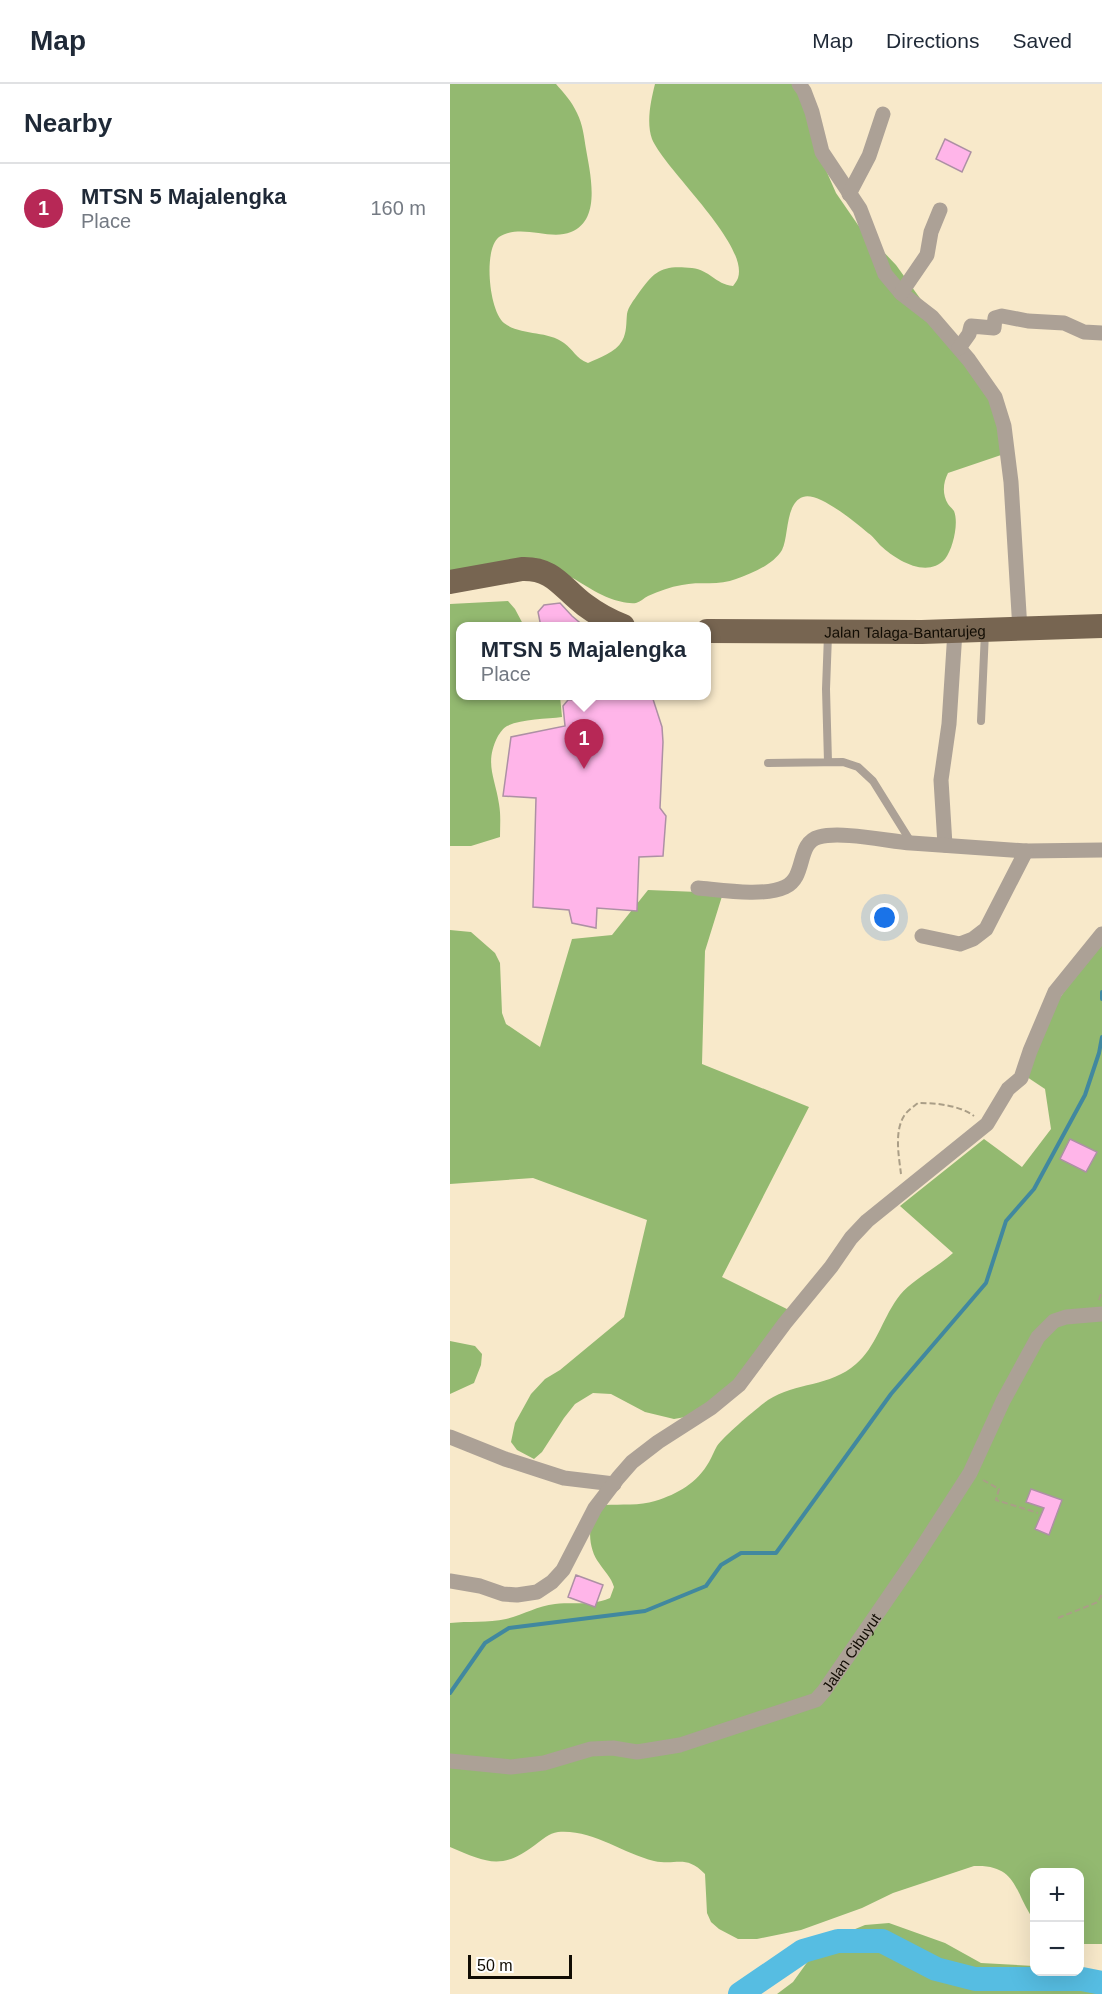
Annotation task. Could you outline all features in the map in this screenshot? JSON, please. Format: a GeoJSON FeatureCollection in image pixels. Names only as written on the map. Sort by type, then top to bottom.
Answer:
{"type":"FeatureCollection","features":[{"type":"Feature","properties":{"kind":"main road"},"geometry":{"type":"LineString","coordinates":[[450,582],[534,568],[554,576],[584,604],[611,622]]}},
{"type":"Feature","properties":{"kind":"main road","name":"Jalan Talaga-Bantarujeg"},"geometry":{"type":"LineString","coordinates":[[711,632],[985,631],[1102,626]]}},
{"type":"Feature","properties":{"kind":"street"},"geometry":{"type":"LineString","coordinates":[[799,84],[812,112],[822,152],[860,209],[885,274],[901,292],[932,317],[959,348],[995,397],[1004,426],[1014,529],[1020,630]]}},
{"type":"Feature","properties":{"kind":"street"},"geometry":{"type":"LineString","coordinates":[[849,194],[869,156],[883,114]]}},
{"type":"Feature","properties":{"kind":"street"},"geometry":{"type":"LineString","coordinates":[[901,292],[927,255],[931,232],[940,210]]}},
{"type":"Feature","properties":{"kind":"street"},"geometry":{"type":"LineString","coordinates":[[959,348],[969,334],[971,326],[994,328],[995,318],[1002,316],[1028,321],[1064,323],[1084,332],[1102,333]]}},
{"type":"Feature","properties":{"kind":"street"},"geometry":{"type":"LineString","coordinates":[[945,845],[941,780],[949,724],[955,631]]}},
{"type":"Feature","properties":{"kind":"street"},"geometry":{"type":"LineString","coordinates":[[698,888],[769,891],[786,887],[798,875],[806,847],[816,837],[832,835],[1026,851],[1102,850]]}},
{"type":"Feature","properties":{"kind":"street"},"geometry":{"type":"LineString","coordinates":[[922,936],[960,944],[973,939],[986,929],[1026,851]]}},
{"type":"Feature","properties":{"kind":"street"},"geometry":{"type":"LineString","coordinates":[[450,1581],[517,1595],[528,1594],[546,1587],[563,1570],[595,1508],[632,1462],[658,1442],[711,1408],[739,1385],[851,1238],[867,1221],[987,1124],[1008,1089],[1021,1078],[1055,992],[1102,934]]}},
{"type":"Feature","properties":{"kind":"street","name":"Jalan Cibuyut"},"geometry":{"type":"LineString","coordinates":[[450,1761],[512,1767],[544,1763],[591,1749],[613,1748],[637,1752],[657,1750],[680,1745],[816,1701],[914,1560],[970,1473],[1007,1393],[1038,1337],[1054,1322],[1066,1317],[1102,1314]]}},
{"type":"Feature","properties":{"kind":"street"},"geometry":{"type":"LineString","coordinates":[[450,1437],[505,1459],[564,1478],[614,1484]]}},
{"type":"Feature","properties":{"kind":"lane"},"geometry":{"type":"LineString","coordinates":[[981,721],[985,631]]}},
{"type":"Feature","properties":{"kind":"lane"},"geometry":{"type":"LineString","coordinates":[[828,633],[826,689],[828,762]]}},
{"type":"Feature","properties":{"kind":"lane"},"geometry":{"type":"LineString","coordinates":[[768,763],[843,762],[858,767],[873,781],[912,843]]}},
{"type":"Feature","properties":{"kind":"path"},"geometry":{"type":"LineString","coordinates":[[903,1192],[898,1152],[899,1127],[904,1114],[918,1103],[935,1103],[968,1111],[987,1124]]}},
{"type":"Feature","properties":{"kind":"path"},"geometry":{"type":"LineString","coordinates":[[970,1473],[999,1489],[996,1500],[1038,1513]]}},
{"type":"Feature","properties":{"kind":"path"},"geometry":{"type":"LineString","coordinates":[[1058,1618],[1098,1602],[1102,1594]]}},
{"type":"Feature","properties":{"kind":"green space"},"geometry":{"type":"Polygon","coordinates":[[[450,84],[556,84],[577,113],[581,122],[590,170],[592,195],[587,217],[581,226],[563,234],[517,232],[499,237],[491,254],[490,280],[495,306],[504,323],[518,330],[557,339],[588,363],[619,345],[625,334],[630,306],[649,279],[660,271],[673,267],[698,269],[722,283],[733,286],[738,278],[738,264],[731,246],[652,139],[649,118],[655,84],[797,84],[818,152],[836,193],[858,225],[896,265],[1000,409],[1007,453],[948,473],[946,477],[945,496],[948,505],[954,511],[956,522],[953,543],[945,559],[938,565],[930,567],[903,562],[837,509],[810,496],[797,500],[793,506],[784,544],[778,555],[762,568],[730,581],[669,588],[633,603],[609,598],[564,573],[545,568],[450,585],[450,84]]]}},
{"type":"Feature","properties":{"kind":"green space"},"geometry":{"type":"Polygon","coordinates":[[[508,601],[522,622],[456,622],[456,700],[560,700],[562,717],[519,722],[507,726],[498,736],[491,762],[500,808],[500,837],[471,846],[450,846],[450,604],[508,601]]]}},
{"type":"Feature","properties":{"kind":"green space"},"geometry":{"type":"Polygon","coordinates":[[[648,890],[723,893],[705,951],[702,1064],[809,1107],[722,1277],[795,1313],[709,1413],[674,1419],[645,1412],[611,1394],[593,1393],[575,1404],[542,1452],[534,1459],[517,1450],[511,1442],[515,1423],[531,1394],[545,1379],[560,1370],[624,1317],[647,1220],[533,1178],[450,1184],[450,930],[471,932],[495,953],[500,963],[502,1013],[506,1024],[540,1047],[572,939],[612,935],[648,890]]]}},
{"type":"Feature","properties":{"kind":"green space"},"geometry":{"type":"Polygon","coordinates":[[[1102,940],[1102,1944],[1084,1944],[1084,1868],[1030,1868],[1030,1914],[1007,1875],[988,1867],[974,1866],[893,1893],[862,1908],[801,1930],[757,1939],[738,1939],[711,1922],[707,1913],[705,1874],[686,1862],[654,1861],[595,1838],[571,1832],[552,1834],[523,1853],[503,1861],[484,1860],[450,1847],[450,1623],[499,1620],[548,1605],[590,1603],[610,1598],[614,1587],[610,1577],[596,1559],[590,1537],[593,1521],[605,1505],[649,1503],[679,1491],[699,1476],[721,1441],[768,1400],[790,1390],[835,1377],[863,1357],[902,1292],[953,1253],[900,1206],[984,1139],[1022,1167],[1051,1129],[1045,1089],[1021,1073],[1053,1007],[1102,940]]]}},
{"type":"Feature","properties":{"kind":"green space"},"geometry":{"type":"Polygon","coordinates":[[[450,1341],[475,1346],[482,1354],[481,1365],[474,1383],[450,1394],[450,1341]]]}},
{"type":"Feature","properties":{"kind":"green space"},"geometry":{"type":"Polygon","coordinates":[[[889,1923],[945,1943],[981,1963],[1030,1966],[1030,1976],[1084,1976],[1084,1973],[1102,1977],[1102,1994],[777,1994],[793,1982],[821,1943],[865,1925],[889,1923]]]}},
{"type":"Feature","properties":{"kind":"building"},"geometry":{"type":"Polygon","coordinates":[[[945,139],[971,152],[962,172],[936,159],[945,139]]]}},
{"type":"Feature","properties":{"kind":"building"},"geometry":{"type":"Polygon","coordinates":[[[560,603],[579,622],[540,622],[538,612],[544,605],[560,603]]]}},
{"type":"Feature","properties":{"kind":"building"},"geometry":{"type":"Polygon","coordinates":[[[568,700],[653,700],[662,727],[660,808],[666,816],[663,856],[639,857],[637,911],[597,908],[596,928],[572,923],[569,910],[533,907],[536,798],[503,796],[511,737],[565,726],[563,706],[568,700]]]}},
{"type":"Feature","properties":{"kind":"building"},"geometry":{"type":"Polygon","coordinates":[[[1070,1139],[1097,1152],[1086,1172],[1060,1159],[1070,1139]]]}},
{"type":"Feature","properties":{"kind":"building"},"geometry":{"type":"Polygon","coordinates":[[[1031,1489],[1062,1500],[1049,1535],[1035,1529],[1044,1508],[1026,1502],[1031,1489]]]}},
{"type":"Feature","properties":{"kind":"building"},"geometry":{"type":"Polygon","coordinates":[[[576,1575],[603,1585],[595,1607],[568,1597],[576,1575]]]}},
{"type":"Feature","properties":{"kind":"waterway"},"geometry":{"type":"LineString","coordinates":[[1102,992],[1102,999]]}},
{"type":"Feature","properties":{"kind":"waterway"},"geometry":{"type":"LineString","coordinates":[[450,1693],[485,1643],[509,1628],[645,1611],[706,1586],[721,1565],[741,1553],[776,1553],[891,1394],[986,1283],[1006,1221],[1034,1189],[1085,1095],[1102,1037]]}},
{"type":"Feature","properties":{"kind":"waterway"},"geometry":{"type":"LineString","coordinates":[[740,1994],[803,1951],[838,1941],[882,1941],[936,1969],[975,1979],[1082,1979],[1102,1983]]}},
{"type":"Feature","properties":{"kind":"place","name":"MTSN 5 Majalengka"},"geometry":{"type":"Point","coordinates":[584,769]}}]}
